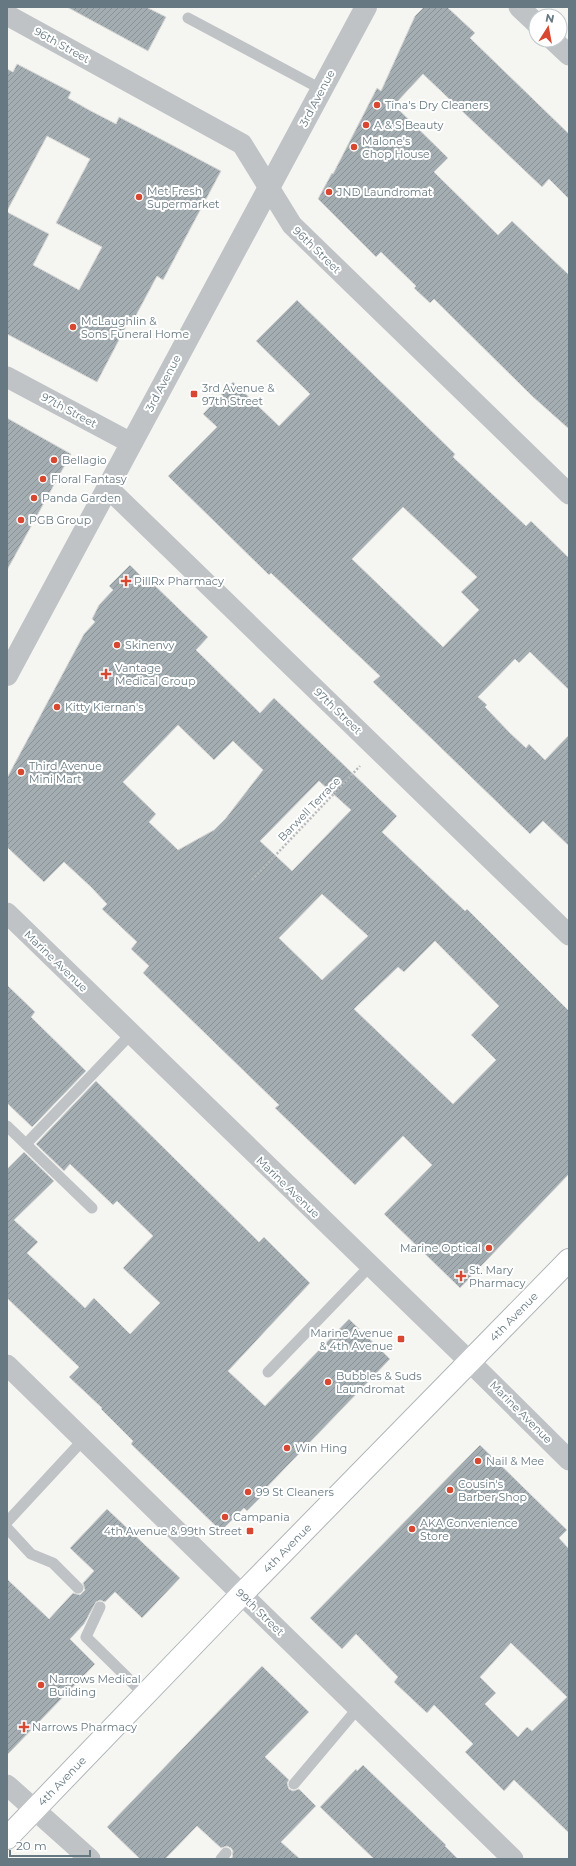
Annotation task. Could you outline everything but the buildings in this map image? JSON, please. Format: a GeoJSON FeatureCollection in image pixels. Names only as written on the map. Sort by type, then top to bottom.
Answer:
{"type":"FeatureCollection","features":[{"type":"Feature","properties":{"kind":"main road","name":"4th Avenue"},"geometry":{"type":"LineString","coordinates":[[7,1838],[242,1594],[569,1260]]}},
{"type":"Feature","properties":{"kind":"street","name":"3rd Avenue"},"geometry":{"type":"LineString","coordinates":[[7,675],[366,7]]}},
{"type":"Feature","properties":{"kind":"street"},"geometry":{"type":"LineString","coordinates":[[519,7],[528,15]]}},
{"type":"Feature","properties":{"kind":"street","name":"96th Street"},"geometry":{"type":"LineString","coordinates":[[7,15],[242,144],[292,226],[569,494]]}},
{"type":"Feature","properties":{"kind":"street"},"geometry":{"type":"LineString","coordinates":[[562,48],[569,55]]}},
{"type":"Feature","properties":{"kind":"street","name":"97th Street"},"geometry":{"type":"LineString","coordinates":[[7,377],[131,443]]}},
{"type":"Feature","properties":{"kind":"street","name":"97th Street"},"geometry":{"type":"LineString","coordinates":[[107,487],[569,935]]}},
{"type":"Feature","properties":{"kind":"street","name":"Marine Avenue"},"geometry":{"type":"LineString","coordinates":[[7,913],[569,1460]]}},
{"type":"Feature","properties":{"kind":"street","name":"99th Street"},"geometry":{"type":"LineString","coordinates":[[7,1365],[513,1859]]}},
{"type":"Feature","properties":{"kind":"street"},"geometry":{"type":"LineString","coordinates":[[7,1785],[90,1859]]}},
{"type":"Feature","properties":{"kind":"lane"},"geometry":{"type":"LineString","coordinates":[[188,18],[321,89]]}},
{"type":"Feature","properties":{"kind":"lane"},"geometry":{"type":"LineString","coordinates":[[26,1144],[130,1034]]}},
{"type":"Feature","properties":{"kind":"lane"},"geometry":{"type":"LineString","coordinates":[[7,1126],[92,1208]]}},
{"type":"Feature","properties":{"kind":"lane"},"geometry":{"type":"LineString","coordinates":[[268,1372],[370,1266]]}},
{"type":"Feature","properties":{"kind":"lane"},"geometry":{"type":"LineString","coordinates":[[7,1522],[83,1440]]}},
{"type":"Feature","properties":{"kind":"lane"},"geometry":{"type":"LineString","coordinates":[[7,1528],[31,1554],[54,1563],[78,1588]]}},
{"type":"Feature","properties":{"kind":"lane"},"geometry":{"type":"LineString","coordinates":[[100,1607],[86,1637],[145,1695]]}},
{"type":"Feature","properties":{"kind":"lane"},"geometry":{"type":"LineString","coordinates":[[294,1784],[358,1708]]}},
{"type":"Feature","properties":{"kind":"path","name":"Barwell Terrace"},"geometry":{"type":"LineString","coordinates":[[252,880],[377,748]]}},
{"type":"Feature","properties":{"kind":"place","name":"Tina's Dry Cleaners"},"geometry":{"type":"Point","coordinates":[377,105]}},
{"type":"Feature","properties":{"kind":"place","name":"A & S Beauty"},"geometry":{"type":"Point","coordinates":[366,125]}},
{"type":"Feature","properties":{"kind":"place","name":"Malone's Chop House"},"geometry":{"type":"Point","coordinates":[354,147]}},
{"type":"Feature","properties":{"kind":"place","name":"JND Laundromat"},"geometry":{"type":"Point","coordinates":[329,192]}},
{"type":"Feature","properties":{"kind":"place","name":"Met Fresh Supermarket"},"geometry":{"type":"Point","coordinates":[139,197]}},
{"type":"Feature","properties":{"kind":"place","name":"McLaughlin & Sons Funeral Home"},"geometry":{"type":"Point","coordinates":[73,327]}},
{"type":"Feature","properties":{"kind":"place","name":"3rd Avenue & 97th Street"},"geometry":{"type":"Point","coordinates":[194,394]}},
{"type":"Feature","properties":{"kind":"place","name":"Bellagio"},"geometry":{"type":"Point","coordinates":[54,460]}},
{"type":"Feature","properties":{"kind":"place","name":"Floral Fantasy"},"geometry":{"type":"Point","coordinates":[43,479]}},
{"type":"Feature","properties":{"kind":"place","name":"Panda Garden"},"geometry":{"type":"Point","coordinates":[34,498]}},
{"type":"Feature","properties":{"kind":"place","name":"PGB Group"},"geometry":{"type":"Point","coordinates":[21,520]}},
{"type":"Feature","properties":{"kind":"place","name":"PillRx Pharmacy"},"geometry":{"type":"Point","coordinates":[126,581]}},
{"type":"Feature","properties":{"kind":"place","name":"Skinenvy"},"geometry":{"type":"Point","coordinates":[117,645]}},
{"type":"Feature","properties":{"kind":"place","name":"Vantage Medical Group"},"geometry":{"type":"Point","coordinates":[106,674]}},
{"type":"Feature","properties":{"kind":"place","name":"Kitty Kiernan's"},"geometry":{"type":"Point","coordinates":[57,707]}},
{"type":"Feature","properties":{"kind":"place","name":"Third Avenue Mini Mart"},"geometry":{"type":"Point","coordinates":[21,772]}},
{"type":"Feature","properties":{"kind":"place","name":"Marine Optical"},"geometry":{"type":"Point","coordinates":[489,1248]}},
{"type":"Feature","properties":{"kind":"place","name":"St. Mary Pharmacy"},"geometry":{"type":"Point","coordinates":[461,1276]}},
{"type":"Feature","properties":{"kind":"place","name":"Marine Avenue & 4th Avenue"},"geometry":{"type":"Point","coordinates":[401,1339]}},
{"type":"Feature","properties":{"kind":"place","name":"Bubbles & Suds Laundromat"},"geometry":{"type":"Point","coordinates":[328,1382]}},
{"type":"Feature","properties":{"kind":"place","name":"Win Hing"},"geometry":{"type":"Point","coordinates":[287,1448]}},
{"type":"Feature","properties":{"kind":"place","name":"Nail & Mee"},"geometry":{"type":"Point","coordinates":[478,1461]}},
{"type":"Feature","properties":{"kind":"place","name":"Cousin's Barber Shop"},"geometry":{"type":"Point","coordinates":[450,1490]}},
{"type":"Feature","properties":{"kind":"place","name":"99 St Cleaners"},"geometry":{"type":"Point","coordinates":[248,1492]}},
{"type":"Feature","properties":{"kind":"place","name":"Campania"},"geometry":{"type":"Point","coordinates":[225,1517]}},
{"type":"Feature","properties":{"kind":"place","name":"AKA Convenience Store"},"geometry":{"type":"Point","coordinates":[412,1529]}},
{"type":"Feature","properties":{"kind":"place","name":"4th Avenue & 99th Street"},"geometry":{"type":"Point","coordinates":[250,1531]}},
{"type":"Feature","properties":{"kind":"place","name":"Narrows Medical Building"},"geometry":{"type":"Point","coordinates":[41,1685]}},
{"type":"Feature","properties":{"kind":"place","name":"Narrows Pharmacy"},"geometry":{"type":"Point","coordinates":[24,1727]}}]}
